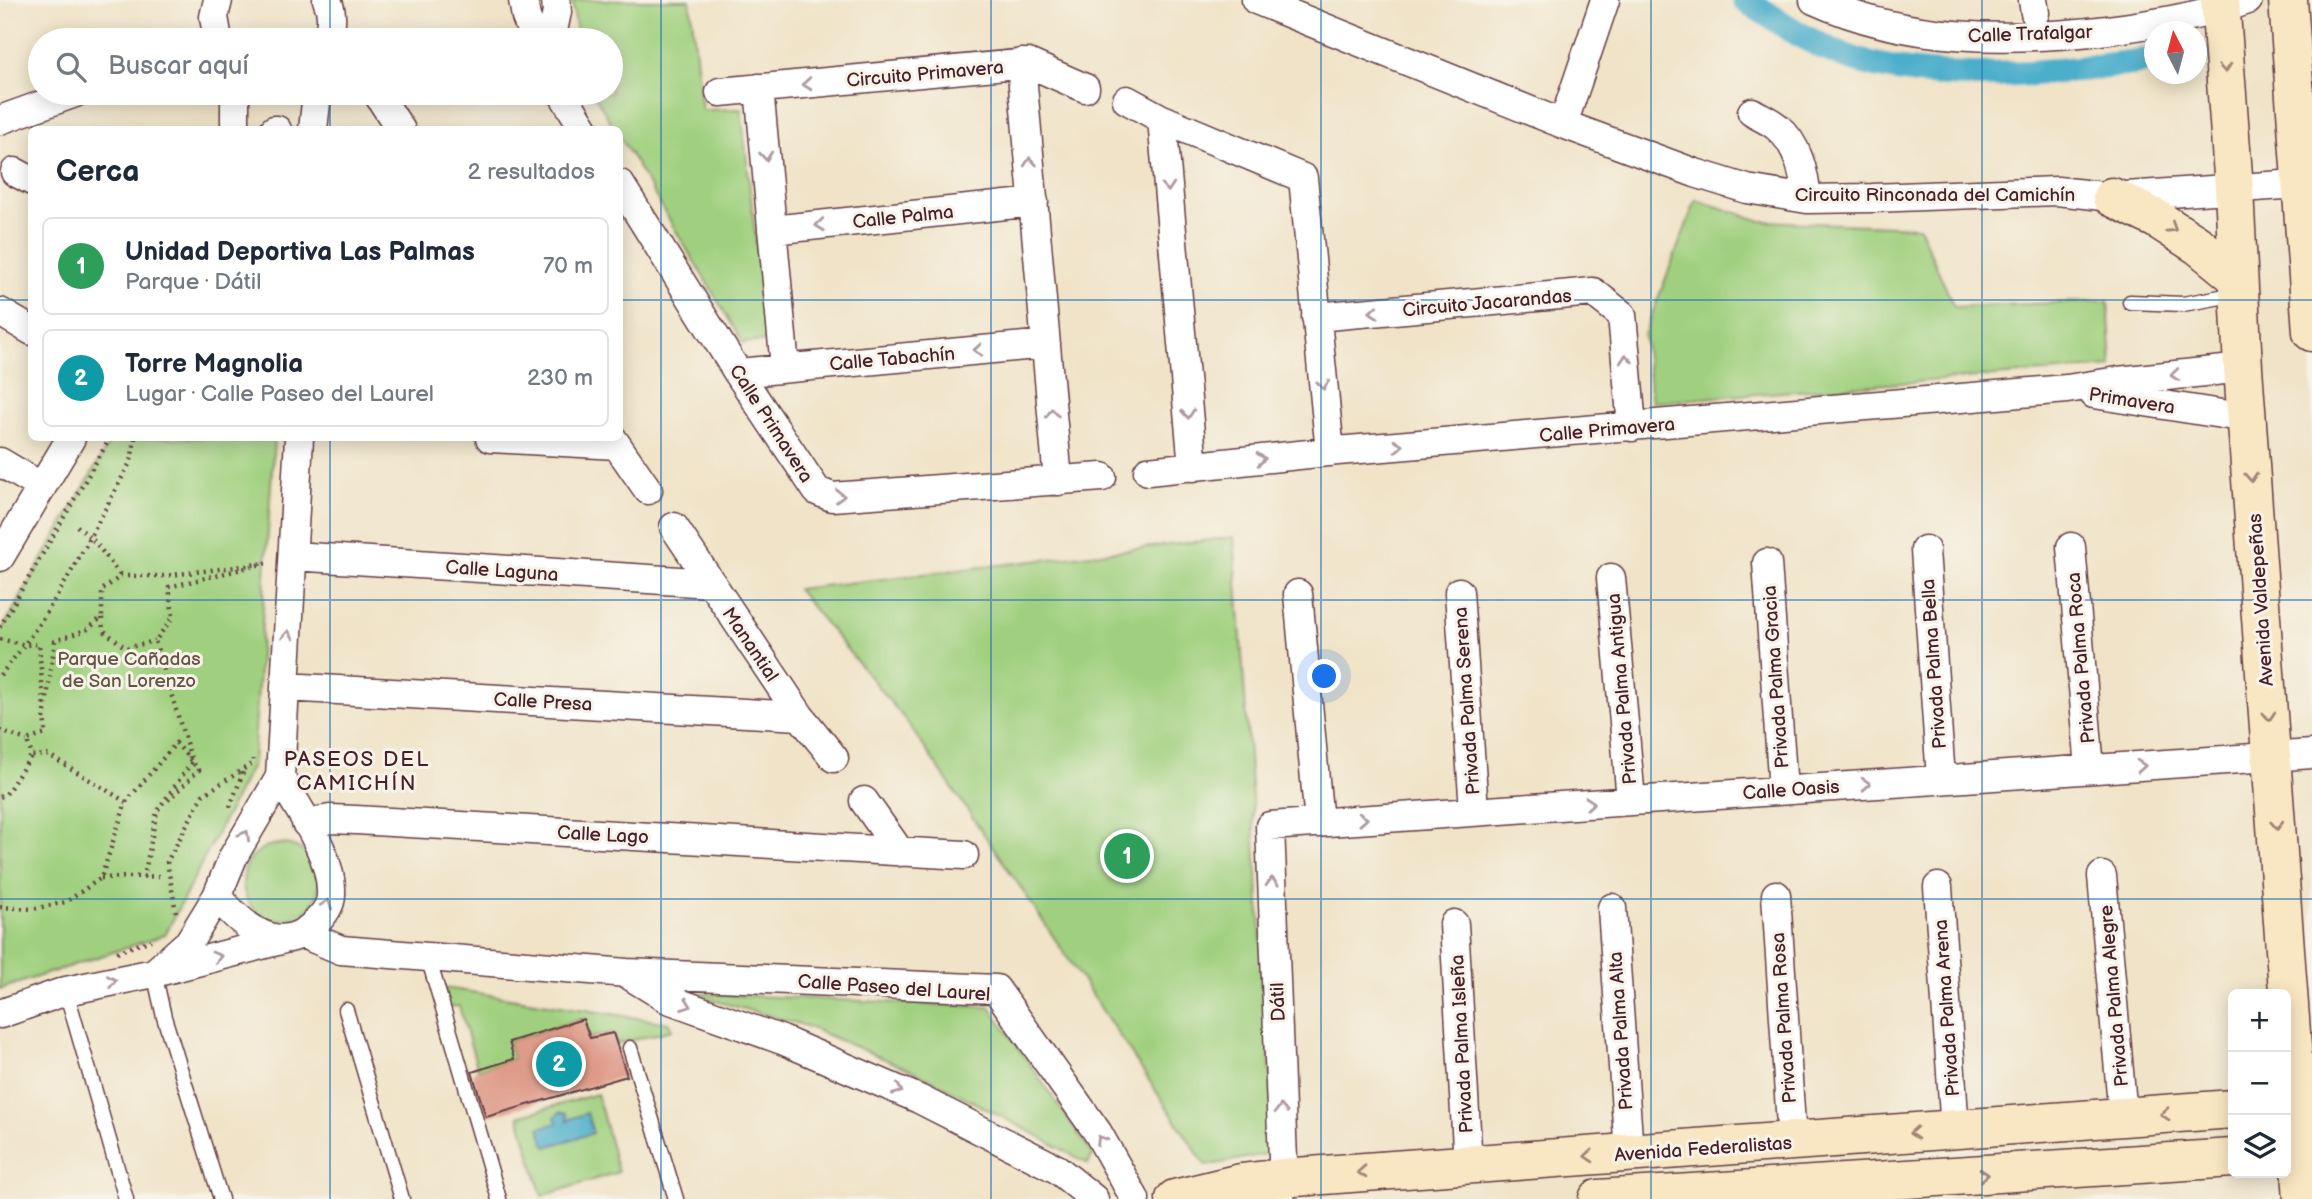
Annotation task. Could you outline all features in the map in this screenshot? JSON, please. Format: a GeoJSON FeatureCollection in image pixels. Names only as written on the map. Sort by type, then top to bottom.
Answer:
{"type":"FeatureCollection","features":[{"type":"Feature","properties":{"kind":"street"},"geometry":{"type":"LineString","coordinates":[[216,28],[214,17],[218,0]]}},
{"type":"Feature","properties":{"kind":"street"},"geometry":{"type":"LineString","coordinates":[[327,0],[331,28]]}},
{"type":"Feature","properties":{"kind":"street"},"geometry":{"type":"LineString","coordinates":[[523,0],[530,28]]}},
{"type":"Feature","properties":{"kind":"street"},"geometry":{"type":"LineString","coordinates":[[553,28],[556,0]]}},
{"type":"Feature","properties":{"kind":"street","name":"Circuito Rinconada del Camichín"},"geometry":{"type":"LineString","coordinates":[[1256,0],[1563,124],[1695,173],[1747,189],[1807,199],[2057,191],[2112,197],[2307,184]]}},
{"type":"Feature","properties":{"kind":"street"},"geometry":{"type":"LineString","coordinates":[[1563,124],[1605,0]]}},
{"type":"Feature","properties":{"kind":"street","name":"Calle Trafalgar"},"geometry":{"type":"LineString","coordinates":[[1814,0],[1876,23],[1932,34],[1997,38],[2062,36],[2150,25],[2230,3]]}},
{"type":"Feature","properties":{"kind":"street"},"geometry":{"type":"LineString","coordinates":[[2288,0],[2307,184],[2312,332]]}},
{"type":"Feature","properties":{"kind":"street","name":"Avenida Valdepeñas"},"geometry":{"type":"LineString","coordinates":[[2230,3],[2234,189],[2243,369],[2303,1199]]}},
{"type":"Feature","properties":{"kind":"street"},"geometry":{"type":"LineString","coordinates":[[1021,63],[1058,481]]}},
{"type":"Feature","properties":{"kind":"street","name":"Circuito Primavera"},"geometry":{"type":"LineString","coordinates":[[720,92],[1021,63],[1028,63],[1085,88]]}},
{"type":"Feature","properties":{"kind":"street"},"geometry":{"type":"LineString","coordinates":[[760,88],[785,368]]}},
{"type":"Feature","properties":{"kind":"street"},"geometry":{"type":"LineString","coordinates":[[1127,100],[1162,119],[1303,178],[1330,452]]}},
{"type":"Feature","properties":{"kind":"street"},"geometry":{"type":"LineString","coordinates":[[0,120],[42,105]]}},
{"type":"Feature","properties":{"kind":"street"},"geometry":{"type":"LineString","coordinates":[[234,126],[235,105]]}},
{"type":"Feature","properties":{"kind":"street"},"geometry":{"type":"LineString","coordinates":[[313,126],[316,105]]}},
{"type":"Feature","properties":{"kind":"street"},"geometry":{"type":"LineString","coordinates":[[385,105],[398,126]]}},
{"type":"Feature","properties":{"kind":"street"},"geometry":{"type":"LineString","coordinates":[[569,105],[583,126]]}},
{"type":"Feature","properties":{"kind":"street"},"geometry":{"type":"LineString","coordinates":[[1752,113],[1777,127],[1796,150],[1805,177],[1807,199]]}},
{"type":"Feature","properties":{"kind":"street"},"geometry":{"type":"LineString","coordinates":[[1162,119],[1193,467]]}},
{"type":"Feature","properties":{"kind":"street","name":"Calle Primavera"},"geometry":{"type":"LineString","coordinates":[[623,189],[738,373],[817,491],[832,497],[1102,477]]}},
{"type":"Feature","properties":{"kind":"street"},"geometry":{"type":"LineString","coordinates":[[2112,197],[2157,219],[2199,246],[2238,286]]}},
{"type":"Feature","properties":{"kind":"street","name":"Calle Palma"},"geometry":{"type":"LineString","coordinates":[[772,230],[1034,202]]}},
{"type":"Feature","properties":{"kind":"street","name":"Circuito Jacarandas"},"geometry":{"type":"LineString","coordinates":[[1316,317],[1593,292],[1622,315],[1632,427]]}},
{"type":"Feature","properties":{"kind":"street"},"geometry":{"type":"LineString","coordinates":[[0,312],[28,329]]}},
{"type":"Feature","properties":{"kind":"street","name":"Calle Tabachín"},"geometry":{"type":"LineString","coordinates":[[738,373],[1046,344]]}},
{"type":"Feature","properties":{"kind":"street","name":"Primavera"},"geometry":{"type":"LineString","coordinates":[[2067,390],[2118,381],[2243,369]]}},
{"type":"Feature","properties":{"kind":"street","name":"Calle Primavera"},"geometry":{"type":"LineString","coordinates":[[1148,471],[1330,452],[2067,390]]}},
{"type":"Feature","properties":{"kind":"street","name":"Primavera"},"geometry":{"type":"LineString","coordinates":[[2067,390],[2247,418]]}},
{"type":"Feature","properties":{"kind":"street"},"geometry":{"type":"LineString","coordinates":[[0,557],[69,441]]}},
{"type":"Feature","properties":{"kind":"street"},"geometry":{"type":"LineString","coordinates":[[154,973],[189,942],[217,897],[233,857],[280,777],[299,441]]}},
{"type":"Feature","properties":{"kind":"street"},"geometry":{"type":"LineString","coordinates":[[615,441],[648,490]]}},
{"type":"Feature","properties":{"kind":"street"},"geometry":{"type":"LineString","coordinates":[[0,461],[42,487]]}},
{"type":"Feature","properties":{"kind":"street","name":"Manantial"},"geometry":{"type":"LineString","coordinates":[[674,527],[800,716],[834,758]]}},
{"type":"Feature","properties":{"kind":"street","name":"Privada Palma Roca"},"geometry":{"type":"LineString","coordinates":[[2071,547],[2090,769]]}},
{"type":"Feature","properties":{"kind":"street","name":"Privada Palma Bella"},"geometry":{"type":"LineString","coordinates":[[1925,550],[1941,779]]}},
{"type":"Feature","properties":{"kind":"street","name":"Calle Laguna"},"geometry":{"type":"LineString","coordinates":[[293,556],[710,583]]}},
{"type":"Feature","properties":{"kind":"street","name":"Privada Palma Gracia"},"geometry":{"type":"LineString","coordinates":[[1768,563],[1783,790]]}},
{"type":"Feature","properties":{"kind":"street","name":"Privada Palma Antigua"},"geometry":{"type":"LineString","coordinates":[[1611,578],[1631,800]]}},
{"type":"Feature","properties":{"kind":"street","name":"Privada Palma Serena"},"geometry":{"type":"LineString","coordinates":[[1459,593],[1474,810]]}},
{"type":"Feature","properties":{"kind":"street"},"geometry":{"type":"LineString","coordinates":[[1298,594],[1319,822]]}},
{"type":"Feature","properties":{"kind":"street","name":"Calle Presa"},"geometry":{"type":"LineString","coordinates":[[285,687],[800,716]]}},
{"type":"Feature","properties":{"kind":"street","name":"Calle Oasis"},"geometry":{"type":"LineString","coordinates":[[1270,826],[2312,754]]}},
{"type":"Feature","properties":{"kind":"street"},"geometry":{"type":"LineString","coordinates":[[0,1014],[66,991],[154,973],[292,937],[323,916],[332,898],[330,875],[319,847],[280,777]]}},
{"type":"Feature","properties":{"kind":"street"},"geometry":{"type":"LineString","coordinates":[[864,801],[900,852]]}},
{"type":"Feature","properties":{"kind":"street","name":"Calle Lago"},"geometry":{"type":"LineString","coordinates":[[306,823],[356,820],[964,855]]}},
{"type":"Feature","properties":{"kind":"street","name":"Dátil"},"geometry":{"type":"LineString","coordinates":[[1270,826],[1283,1160],[1281,1188]]}},
{"type":"Feature","properties":{"kind":"street","name":"Privada Palma Alegre"},"geometry":{"type":"LineString","coordinates":[[2102,876],[2123,1117]]}},
{"type":"Feature","properties":{"kind":"street","name":"Privada Palma Arena"},"geometry":{"type":"LineString","coordinates":[[1938,887],[1955,1130]]}},
{"type":"Feature","properties":{"kind":"street","name":"Privada Palma Rosa"},"geometry":{"type":"LineString","coordinates":[[1776,895],[1791,1141]]}},
{"type":"Feature","properties":{"kind":"street","name":"Calle Paseo del Laurel"},"geometry":{"type":"LineString","coordinates":[[217,897],[242,922],[260,934],[292,937],[341,950],[627,973],[996,989],[1098,1133],[1135,1199]]}},
{"type":"Feature","properties":{"kind":"street","name":"Privada Palma Alta"},"geometry":{"type":"LineString","coordinates":[[1612,908],[1629,1153]]}},
{"type":"Feature","properties":{"kind":"street","name":"Privada Palma Isleña"},"geometry":{"type":"LineString","coordinates":[[1454,924],[1468,1164]]}},
{"type":"Feature","properties":{"kind":"street","name":"Calle Paseo del Laurel"},"geometry":{"type":"LineString","coordinates":[[627,973],[668,999],[782,1040],[919,1099],[1057,1169],[1094,1199]]}},
{"type":"Feature","properties":{"kind":"street","name":"Avenida Federalistas"},"geometry":{"type":"LineString","coordinates":[[1175,1199],[1241,1184],[1281,1188],[1468,1164],[2228,1109]]}},
{"type":"Feature","properties":{"kind":"street"},"geometry":{"type":"LineString","coordinates":[[1598,1199],[2228,1158]]}},
{"type":"Feature","properties":{"kind":"lane"},"geometry":{"type":"LineString","coordinates":[[2130,302],[2183,304],[2238,286]]}},
{"type":"Feature","properties":{"kind":"lane"},"geometry":{"type":"LineString","coordinates":[[428,957],[499,1199]]}},
{"type":"Feature","properties":{"kind":"lane"},"geometry":{"type":"LineString","coordinates":[[154,973],[164,1017],[221,1199]]}},
{"type":"Feature","properties":{"kind":"lane"},"geometry":{"type":"LineString","coordinates":[[66,991],[126,1199]]}},
{"type":"Feature","properties":{"kind":"lane"},"geometry":{"type":"LineString","coordinates":[[346,1010],[402,1199]]}},
{"type":"Feature","properties":{"kind":"lane"},"geometry":{"type":"LineString","coordinates":[[630,1048],[676,1199]]}},
{"type":"Feature","properties":{"kind":"path"},"geometry":{"type":"LineString","coordinates":[[0,626],[108,441]]}},
{"type":"Feature","properties":{"kind":"path"},"geometry":{"type":"LineString","coordinates":[[0,676],[26,645],[56,598],[131,461],[134,441]]}},
{"type":"Feature","properties":{"kind":"path"},"geometry":{"type":"LineString","coordinates":[[76,526],[95,542],[121,576]]}},
{"type":"Feature","properties":{"kind":"path"},"geometry":{"type":"LineString","coordinates":[[266,563],[169,587],[173,617],[155,641],[126,649],[103,630],[102,590],[121,576],[164,576],[266,563]]}},
{"type":"Feature","properties":{"kind":"path"},"geometry":{"type":"LineString","coordinates":[[265,576],[266,563]]}},
{"type":"Feature","properties":{"kind":"path"},"geometry":{"type":"LineString","coordinates":[[44,719],[55,641],[89,629],[102,617]]}},
{"type":"Feature","properties":{"kind":"path"},"geometry":{"type":"LineString","coordinates":[[0,639],[26,645],[39,644],[46,734],[27,740],[0,730]]}},
{"type":"Feature","properties":{"kind":"path"},"geometry":{"type":"LineString","coordinates":[[155,641],[192,762]]}},
{"type":"Feature","properties":{"kind":"path"},"geometry":{"type":"LineString","coordinates":[[27,740],[32,756]]}},
{"type":"Feature","properties":{"kind":"path"},"geometry":{"type":"LineString","coordinates":[[101,878],[126,802],[176,743],[199,770],[158,811]]}},
{"type":"Feature","properties":{"kind":"path"},"geometry":{"type":"LineString","coordinates":[[184,911],[177,920],[167,862],[203,795],[253,764],[254,750]]}},
{"type":"Feature","properties":{"kind":"path"},"geometry":{"type":"LineString","coordinates":[[32,756],[49,755],[126,802]]}},
{"type":"Feature","properties":{"kind":"path"},"geometry":{"type":"LineString","coordinates":[[0,797],[32,756]]}},
{"type":"Feature","properties":{"kind":"path"},"geometry":{"type":"LineString","coordinates":[[144,877],[158,811],[192,762]]}},
{"type":"Feature","properties":{"kind":"path"},"geometry":{"type":"LineString","coordinates":[[229,809],[244,769]]}},
{"type":"Feature","properties":{"kind":"path"},"geometry":{"type":"LineString","coordinates":[[0,907],[33,909],[66,902],[101,878],[162,876]]}},
{"type":"Feature","properties":{"kind":"path"},"geometry":{"type":"LineString","coordinates":[[114,952],[153,939]]}},
{"type":"Feature","properties":{"kind":"green space"},"geometry":{"type":"Polygon","coordinates":[[[572,0],[690,0],[702,110],[741,109],[767,341],[743,343],[623,142],[623,126],[613,126],[600,105],[623,105],[623,28],[576,28],[572,0]]]}},
{"type":"Feature","properties":{"kind":"green space"},"geometry":{"type":"Polygon","coordinates":[[[1696,200],[1762,221],[1919,227],[1954,307],[2108,301],[2112,367],[1652,402],[1644,335],[1696,200]]]}},
{"type":"Feature","properties":{"kind":"green space","name":"Parque Cañadas de San Lorenzo"},"geometry":{"type":"Polygon","coordinates":[[[110,441],[274,441],[253,763],[165,935],[0,989],[0,633],[110,441]]]}},
{"type":"Feature","properties":{"kind":"green space"},"geometry":{"type":"Polygon","coordinates":[[[1234,537],[1276,1152],[1206,1166],[904,718],[797,589],[1234,537]]]}},
{"type":"Feature","properties":{"kind":"green space"},"geometry":{"type":"Polygon","coordinates":[[[281,844],[296,847],[308,855],[316,867],[319,882],[316,897],[308,909],[296,917],[281,920],[266,917],[254,909],[246,897],[243,882],[246,867],[254,855],[266,847],[281,844]]]}},
{"type":"Feature","properties":{"kind":"green space"},"geometry":{"type":"Polygon","coordinates":[[[445,988],[669,1023],[672,1030],[617,1044],[613,1033],[590,1038],[582,1019],[509,1042],[514,1059],[478,1070],[459,1006],[446,1007],[445,988]]]}},
{"type":"Feature","properties":{"kind":"green space"},"geometry":{"type":"Polygon","coordinates":[[[687,993],[990,1007],[1093,1155],[1088,1164],[918,1073],[806,1026],[687,993]]]}},
{"type":"Feature","properties":{"kind":"green space"},"geometry":{"type":"Polygon","coordinates":[[[597,1094],[618,1172],[542,1196],[519,1116],[597,1094]]]}},
{"type":"Feature","properties":{"kind":"water"},"geometry":{"type":"Polygon","coordinates":[[[560,1112],[567,1114],[567,1120],[587,1113],[593,1133],[546,1147],[539,1128],[557,1123],[555,1117],[560,1112]]]}},
{"type":"Feature","properties":{"kind":"building"},"geometry":{"type":"Polygon","coordinates":[[[583,1019],[590,1038],[613,1033],[627,1076],[486,1117],[472,1072],[514,1059],[509,1042],[583,1019]]]}},
{"type":"Feature","properties":{"kind":"waterway"},"geometry":{"type":"LineString","coordinates":[[1745,0],[1824,47],[1853,59],[1887,68],[1924,73],[2002,75],[2144,61]]}},
{"type":"Feature","properties":{"kind":"place","name":"Unidad Deportiva Las Palmas"},"geometry":{"type":"Point","coordinates":[1127,856]}},
{"type":"Feature","properties":{"kind":"place","name":"Torre Magnolia"},"geometry":{"type":"Point","coordinates":[559,1064]}},
{"type":"Feature","properties":{"kind":"district","name":"PASEOS DEL CAMICHÍN"},"geometry":{"type":"Point","coordinates":[357,771]}}]}
